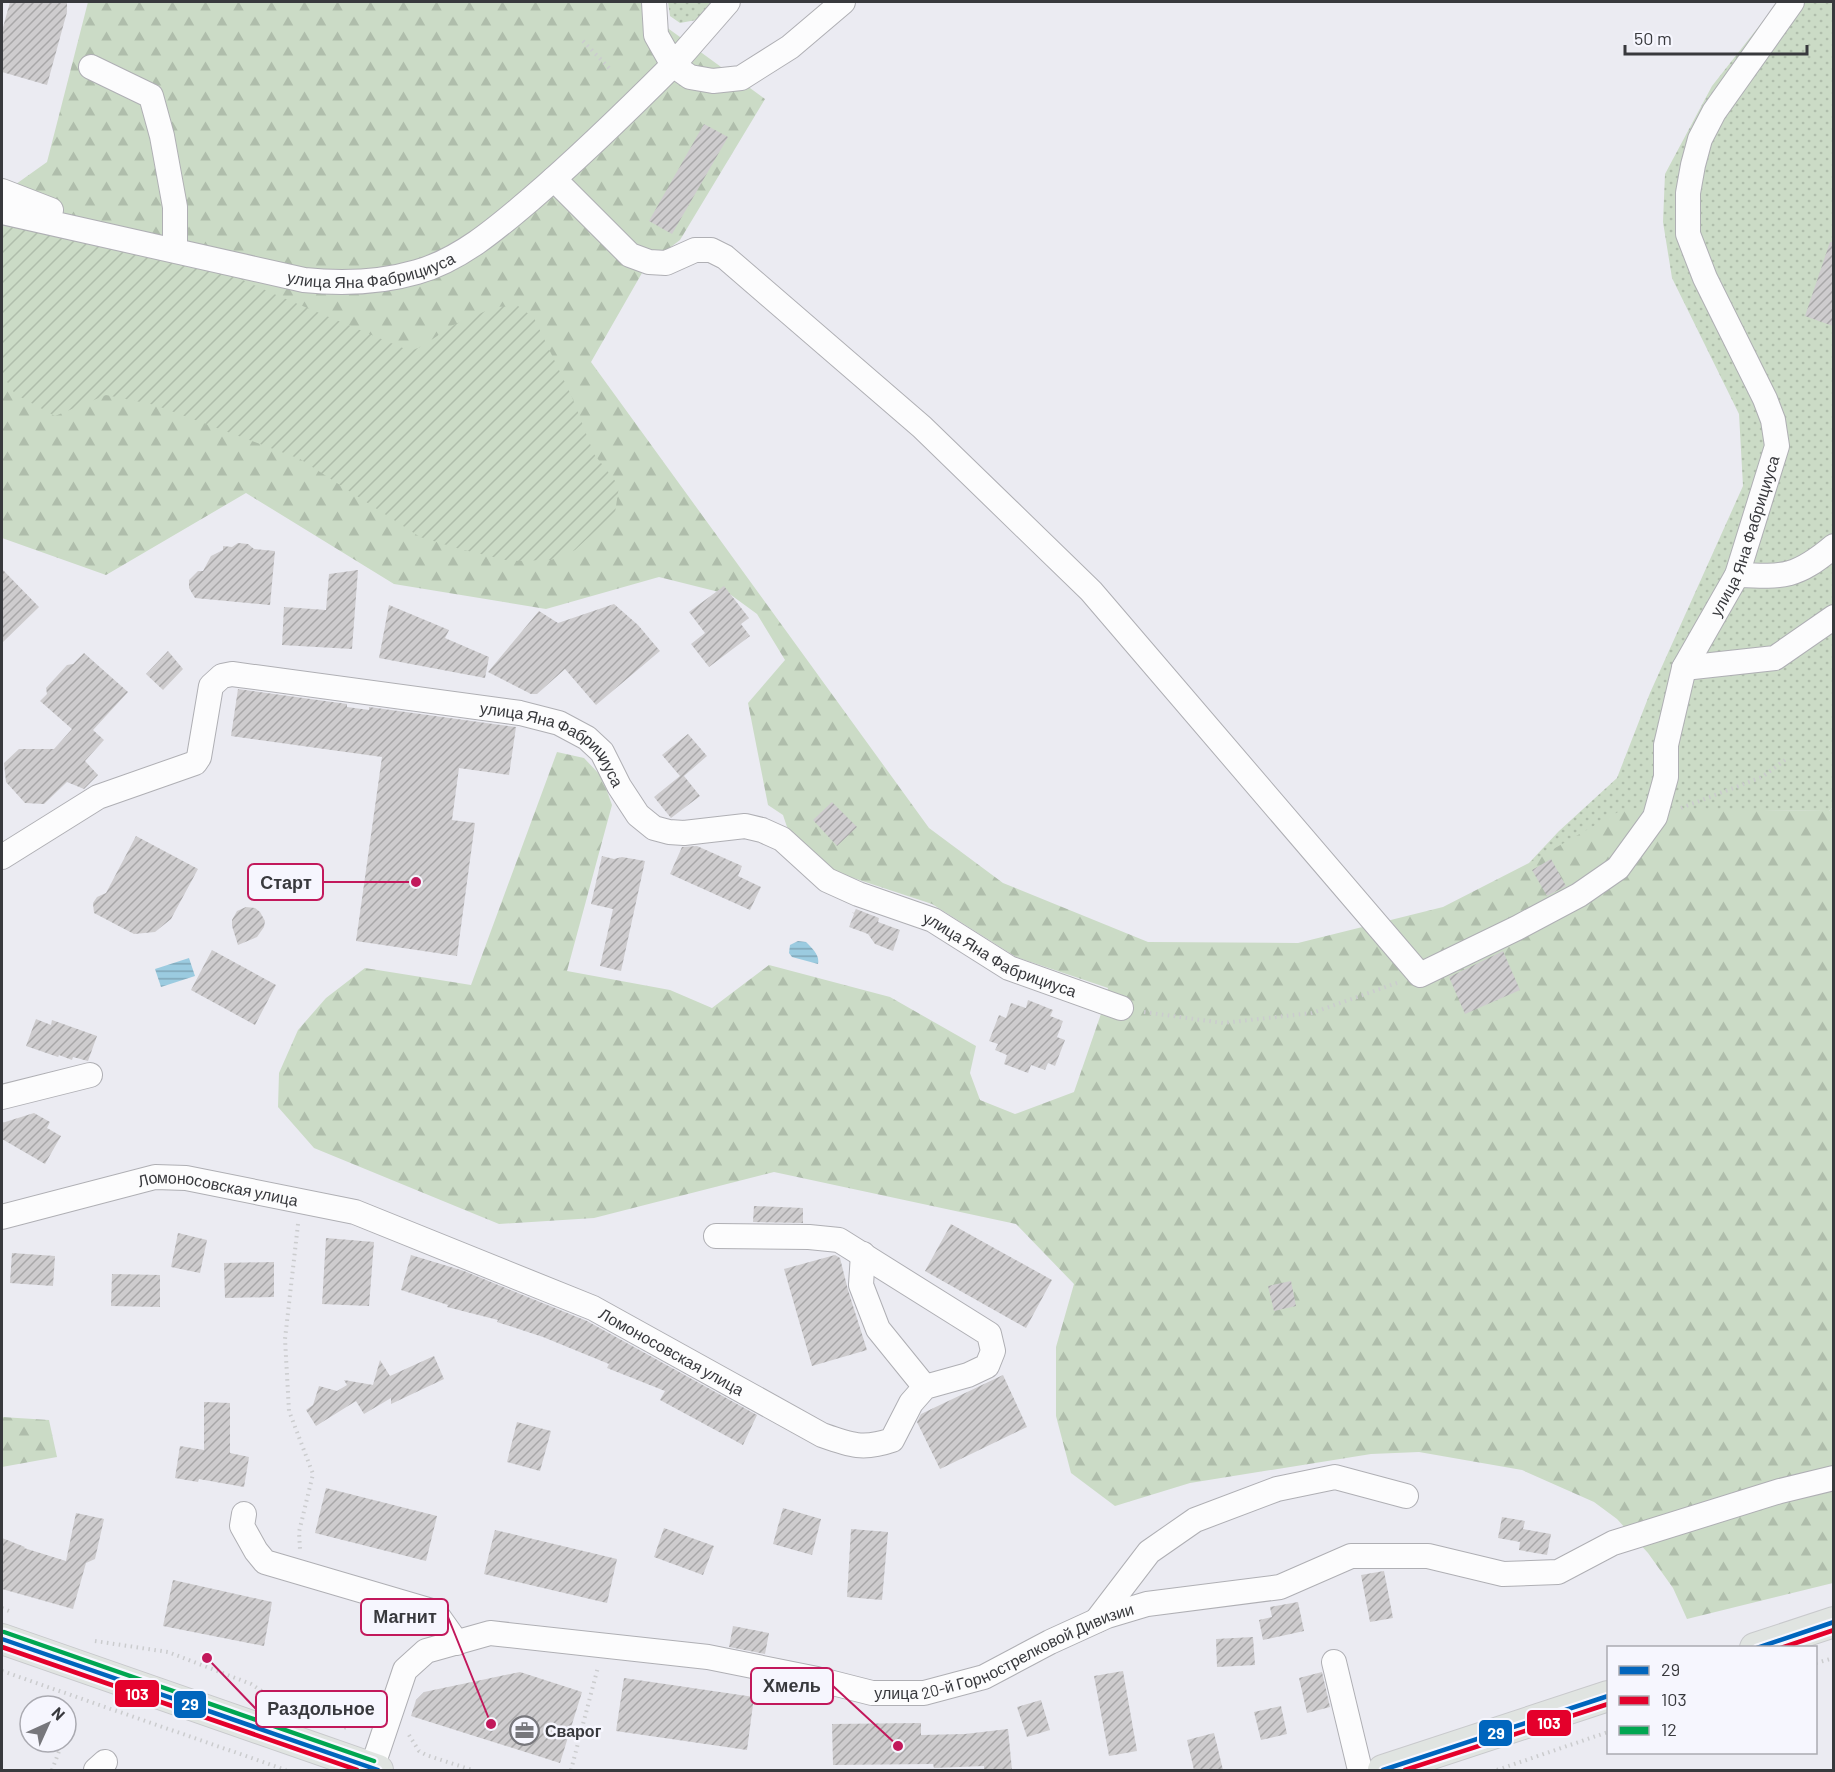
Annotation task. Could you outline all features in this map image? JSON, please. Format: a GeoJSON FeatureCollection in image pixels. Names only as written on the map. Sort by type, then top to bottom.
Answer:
{"type":"FeatureCollection","features":[{"type":"Feature","properties":{"kind":"main road"},"geometry":{"type":"LineString","coordinates":[[1758,1646],[1833,1622]]}},
{"type":"Feature","properties":{"kind":"main road","name":"улица 20-й Горнострелковой Дивизии"},"geometry":{"type":"LineString","coordinates":[[7,1626],[375,1769]]}},
{"type":"Feature","properties":{"kind":"main road"},"geometry":{"type":"LineString","coordinates":[[1383,1770],[1607,1696]]}},
{"type":"Feature","properties":{"kind":"street"},"geometry":{"type":"LineString","coordinates":[[654,2],[656,35],[673,64],[690,76],[712,81],[741,78],[790,47],[843,2]]}},
{"type":"Feature","properties":{"kind":"street","name":"улица Яна Фабрициуса"},"geometry":{"type":"LineString","coordinates":[[2,212],[304,280],[340,284],[373,281],[418,272],[448,260],[475,244],[554,179],[613,126],[673,64],[728,2]]}},
{"type":"Feature","properties":{"kind":"street","name":"улица Яна Фабрициуса"},"geometry":{"type":"LineString","coordinates":[[1420,975],[1579,895],[1618,868],[1655,817],[1666,777],[1666,745],[1684,668],[1737,575],[1777,446],[1773,420],[1765,399],[1705,278],[1688,234],[1688,193],[1700,139],[1714,112],[1792,2]]}},
{"type":"Feature","properties":{"kind":"street"},"geometry":{"type":"LineString","coordinates":[[91,67],[151,96],[162,136],[175,207],[175,250]]}},
{"type":"Feature","properties":{"kind":"street"},"geometry":{"type":"LineString","coordinates":[[554,179],[630,255],[649,262],[666,263],[695,250],[711,250],[725,257],[922,428],[1091,591],[1420,975]]}},
{"type":"Feature","properties":{"kind":"street"},"geometry":{"type":"LineString","coordinates":[[2,191],[132,241]]}},
{"type":"Feature","properties":{"kind":"street"},"geometry":{"type":"LineString","coordinates":[[1737,575],[1778,576],[1800,570],[1817,560],[1833,546]]}},
{"type":"Feature","properties":{"kind":"street"},"geometry":{"type":"LineString","coordinates":[[1684,668],[1774,658],[1833,617]]}},
{"type":"Feature","properties":{"kind":"street","name":"улица Яна Фабрициуса"},"geometry":{"type":"LineString","coordinates":[[2,857],[98,797],[195,763],[199,757],[211,686],[222,676],[232,674],[520,712],[559,723],[587,738],[602,752],[638,815],[654,828],[676,832],[745,826],[762,830],[782,839],[827,880],[858,894],[933,920],[1009,969],[1121,1008]]}},
{"type":"Feature","properties":{"kind":"street"},"geometry":{"type":"LineString","coordinates":[[2,1097],[90,1074]]}},
{"type":"Feature","properties":{"kind":"street","name":"Ломоносовская улица"},"geometry":{"type":"LineString","coordinates":[[2,1217],[155,1178],[186,1178],[355,1212],[593,1308],[822,1435],[845,1443],[870,1447],[892,1440],[911,1403],[925,1387]]}},
{"type":"Feature","properties":{"kind":"street"},"geometry":{"type":"LineString","coordinates":[[716,1236],[839,1239],[989,1334],[993,1351],[987,1366],[968,1375],[925,1387],[878,1329],[861,1285],[862,1254]]}},
{"type":"Feature","properties":{"kind":"street"},"geometry":{"type":"LineString","coordinates":[[1097,1620],[1149,1552],[1196,1520],[1277,1489],[1335,1477],[1406,1496]]}},
{"type":"Feature","properties":{"kind":"street","name":"улица 20-й Горнострелковой Дивизии"},"geometry":{"type":"LineString","coordinates":[[375,1769],[405,1670],[426,1651],[490,1633],[708,1657],[818,1678],[872,1693],[924,1693],[984,1677],[1097,1620],[1147,1604],[1280,1587],[1351,1556],[1428,1556],[1503,1574],[1558,1572],[1612,1543],[1780,1491],[1833,1478]]}},
{"type":"Feature","properties":{"kind":"street"},"geometry":{"type":"LineString","coordinates":[[244,1514],[242,1526],[265,1562],[435,1612],[457,1643]]}},
{"type":"Feature","properties":{"kind":"street"},"geometry":{"type":"LineString","coordinates":[[1334,1662],[1360,1770]]}},
{"type":"Feature","properties":{"kind":"path"},"geometry":{"type":"LineString","coordinates":[[583,41],[612,71]]}},
{"type":"Feature","properties":{"kind":"path"},"geometry":{"type":"LineString","coordinates":[[1655,817],[1709,799],[1762,777],[1785,759]]}},
{"type":"Feature","properties":{"kind":"path"},"geometry":{"type":"LineString","coordinates":[[1121,1008],[1223,1023],[1234,1022],[1312,1013],[1420,975]]}},
{"type":"Feature","properties":{"kind":"path"},"geometry":{"type":"LineString","coordinates":[[299,1532],[313,1474],[289,1411],[285,1340],[300,1201]]}},
{"type":"Feature","properties":{"kind":"path"},"geometry":{"type":"LineString","coordinates":[[2,1608],[7,1626]]}},
{"type":"Feature","properties":{"kind":"path"},"geometry":{"type":"LineString","coordinates":[[90,1640],[168,1652],[251,1684],[294,1712]]}},
{"type":"Feature","properties":{"kind":"path"},"geometry":{"type":"LineString","coordinates":[[1817,1662],[1833,1658]]}},
{"type":"Feature","properties":{"kind":"path"},"geometry":{"type":"LineString","coordinates":[[2,1671],[286,1770]]}},
{"type":"Feature","properties":{"kind":"path"},"geometry":{"type":"LineString","coordinates":[[571,1770],[594,1683]]}},
{"type":"Feature","properties":{"kind":"path"},"geometry":{"type":"LineString","coordinates":[[407,1728],[419,1751],[430,1758],[472,1770]]}},
{"type":"Feature","properties":{"kind":"path"},"geometry":{"type":"LineString","coordinates":[[1497,1770],[1607,1732]]}},
{"type":"Feature","properties":{"kind":"path"},"geometry":{"type":"LineString","coordinates":[[52,1770],[58,1754]]}},
{"type":"Feature","properties":{"kind":"green space"},"geometry":{"type":"Polygon","coordinates":[[[88,2],[643,2],[647,13],[765,99],[680,240],[646,266],[591,362],[929,828],[1003,883],[1148,942],[1298,943],[1443,907],[1529,863],[1625,808],[1829,811],[1833,807],[1833,1583],[1687,1619],[1673,1588],[1648,1553],[1617,1519],[1594,1502],[1522,1470],[1419,1452],[1371,1454],[1190,1483],[1115,1506],[1071,1473],[1056,1416],[1056,1347],[1074,1284],[1016,1224],[774,1172],[594,1218],[499,1224],[314,1148],[278,1107],[279,1073],[298,1030],[326,998],[365,968],[471,985],[557,752],[584,758],[602,777],[612,805],[567,971],[670,990],[712,1008],[769,965],[890,997],[976,1046],[970,1073],[980,1100],[1015,1114],[1074,1092],[1108,988],[1016,957],[932,904],[835,872],[787,827],[783,815],[768,805],[748,703],[785,660],[757,614],[731,595],[659,577],[546,609],[394,584],[246,493],[106,575],[2,538],[2,194],[47,162],[88,2]]]}},
{"type":"Feature","properties":{"kind":"green space"},"geometry":{"type":"Polygon","coordinates":[[[668,2],[714,2],[696,20],[680,23],[670,16],[668,2]]]}},
{"type":"Feature","properties":{"kind":"green space"},"geometry":{"type":"Polygon","coordinates":[[[1778,2],[1833,2],[1833,807],[1829,811],[1745,810],[1529,863],[1559,831],[1617,778],[1650,693],[1743,486],[1739,414],[1672,278],[1663,222],[1665,174],[1712,86],[1778,2]]]}},
{"type":"Feature","properties":{"kind":"green space"},"geometry":{"type":"Polygon","coordinates":[[[2,219],[205,263],[410,351],[423,346],[451,326],[495,307],[518,306],[534,318],[572,397],[594,454],[619,486],[615,513],[575,550],[551,560],[510,561],[420,537],[300,459],[155,405],[106,395],[55,416],[15,394],[2,374],[2,219]]]}},
{"type":"Feature","properties":{"kind":"green space"},"geometry":{"type":"Polygon","coordinates":[[[2,1417],[49,1420],[57,1457],[2,1467],[2,1417]]]}},
{"type":"Feature","properties":{"kind":"water"},"geometry":{"type":"Polygon","coordinates":[[[798,941],[806,942],[813,949],[818,958],[818,964],[792,957],[789,953],[790,945],[798,941]]]}},
{"type":"Feature","properties":{"kind":"water"},"geometry":{"type":"Polygon","coordinates":[[[189,958],[195,976],[161,987],[155,969],[189,958]]]}},
{"type":"Feature","properties":{"kind":"building"},"geometry":{"type":"Polygon","coordinates":[[[10,2],[67,2],[67,12],[47,85],[2,72],[2,31],[10,2]]]}},
{"type":"Feature","properties":{"kind":"building"},"geometry":{"type":"Polygon","coordinates":[[[704,124],[728,137],[672,234],[649,221],[704,124]]]}},
{"type":"Feature","properties":{"kind":"building"},"geometry":{"type":"Polygon","coordinates":[[[1830,242],[1833,242],[1833,326],[1805,316],[1830,242]]]}},
{"type":"Feature","properties":{"kind":"building"},"geometry":{"type":"Polygon","coordinates":[[[238,543],[248,544],[254,549],[275,551],[270,605],[195,598],[189,588],[189,580],[198,571],[203,571],[211,556],[223,550],[223,546],[232,547],[238,543]]]}},
{"type":"Feature","properties":{"kind":"building"},"geometry":{"type":"Polygon","coordinates":[[[2,569],[39,607],[2,643],[2,569]]]}},
{"type":"Feature","properties":{"kind":"building"},"geometry":{"type":"Polygon","coordinates":[[[358,570],[352,649],[282,645],[284,607],[326,610],[329,574],[358,570]]]}},
{"type":"Feature","properties":{"kind":"building"},"geometry":{"type":"Polygon","coordinates":[[[724,586],[749,618],[741,624],[750,636],[709,667],[691,644],[705,633],[689,612],[724,586]]]}},
{"type":"Feature","properties":{"kind":"building"},"geometry":{"type":"Polygon","coordinates":[[[614,604],[638,625],[660,651],[596,705],[565,669],[537,694],[531,694],[488,672],[539,611],[558,623],[614,604]]]}},
{"type":"Feature","properties":{"kind":"building"},"geometry":{"type":"Polygon","coordinates":[[[389,605],[449,630],[445,638],[489,657],[485,678],[379,658],[389,605]]]}},
{"type":"Feature","properties":{"kind":"building"},"geometry":{"type":"Polygon","coordinates":[[[168,651],[183,669],[163,690],[146,674],[168,651]]]}},
{"type":"Feature","properties":{"kind":"building"},"geometry":{"type":"Polygon","coordinates":[[[84,653],[128,692],[93,730],[104,740],[85,761],[98,775],[84,789],[67,782],[44,804],[25,803],[6,782],[4,763],[19,749],[54,749],[72,729],[40,701],[47,694],[46,688],[67,665],[73,664],[84,653]]]}},
{"type":"Feature","properties":{"kind":"building"},"geometry":{"type":"Polygon","coordinates":[[[238,689],[347,704],[347,707],[369,710],[369,707],[516,727],[509,775],[459,768],[452,820],[475,823],[457,956],[356,941],[382,757],[231,736],[238,689]]]}},
{"type":"Feature","properties":{"kind":"building"},"geometry":{"type":"Polygon","coordinates":[[[688,734],[707,756],[684,776],[700,796],[671,818],[654,797],[680,776],[662,755],[688,734]]]}},
{"type":"Feature","properties":{"kind":"building"},"geometry":{"type":"Polygon","coordinates":[[[832,802],[857,827],[837,846],[813,820],[832,802]]]}},
{"type":"Feature","properties":{"kind":"building"},"geometry":{"type":"Polygon","coordinates":[[[136,836],[198,869],[171,919],[155,932],[134,934],[94,913],[93,903],[97,897],[106,893],[136,836]]]}},
{"type":"Feature","properties":{"kind":"building"},"geometry":{"type":"Polygon","coordinates":[[[697,846],[742,866],[738,876],[761,887],[750,910],[670,874],[682,847],[697,846]]]}},
{"type":"Feature","properties":{"kind":"building"},"geometry":{"type":"Polygon","coordinates":[[[602,856],[645,861],[621,971],[600,966],[613,909],[591,904],[602,856]]]}},
{"type":"Feature","properties":{"kind":"building"},"geometry":{"type":"Polygon","coordinates":[[[1551,859],[1566,886],[1547,896],[1532,870],[1551,859]]]}},
{"type":"Feature","properties":{"kind":"building"},"geometry":{"type":"Polygon","coordinates":[[[246,907],[255,908],[260,912],[265,921],[264,927],[257,937],[238,945],[232,920],[237,911],[246,907]]]}},
{"type":"Feature","properties":{"kind":"building"},"geometry":{"type":"Polygon","coordinates":[[[856,909],[879,918],[878,922],[900,930],[893,951],[875,944],[868,934],[849,927],[854,914],[852,912],[854,913],[856,909]]]}},
{"type":"Feature","properties":{"kind":"building"},"geometry":{"type":"Polygon","coordinates":[[[212,950],[276,985],[255,1025],[191,990],[212,950]]]}},
{"type":"Feature","properties":{"kind":"building"},"geometry":{"type":"Polygon","coordinates":[[[1503,951],[1520,990],[1465,1014],[1449,977],[1503,951]]]}},
{"type":"Feature","properties":{"kind":"building"},"geometry":{"type":"Polygon","coordinates":[[[1028,1000],[1053,1010],[1050,1016],[1063,1021],[1057,1037],[1065,1040],[1055,1066],[1048,1063],[1045,1070],[1031,1065],[1028,1073],[1004,1064],[1007,1055],[995,1050],[998,1044],[989,1041],[999,1015],[1006,1018],[1011,1003],[1026,1008],[1028,1000]]]}},
{"type":"Feature","properties":{"kind":"building"},"geometry":{"type":"Polygon","coordinates":[[[36,1019],[51,1025],[52,1020],[97,1036],[88,1061],[73,1057],[72,1060],[59,1055],[58,1057],[26,1046],[36,1019]]]}},
{"type":"Feature","properties":{"kind":"building"},"geometry":{"type":"Polygon","coordinates":[[[34,1113],[50,1122],[47,1128],[61,1136],[45,1164],[2,1139],[2,1123],[34,1113]]]}},
{"type":"Feature","properties":{"kind":"building"},"geometry":{"type":"Polygon","coordinates":[[[754,1206],[803,1208],[803,1223],[753,1222],[754,1206]]]}},
{"type":"Feature","properties":{"kind":"building"},"geometry":{"type":"Polygon","coordinates":[[[951,1224],[1052,1280],[1026,1328],[925,1271],[951,1224]]]}},
{"type":"Feature","properties":{"kind":"building"},"geometry":{"type":"Polygon","coordinates":[[[178,1233],[207,1240],[200,1273],[171,1267],[178,1233]]]}},
{"type":"Feature","properties":{"kind":"building"},"geometry":{"type":"Polygon","coordinates":[[[326,1238],[374,1242],[369,1306],[322,1304],[326,1238]]]}},
{"type":"Feature","properties":{"kind":"building"},"geometry":{"type":"Polygon","coordinates":[[[12,1253],[55,1256],[53,1286],[10,1283],[12,1253]]]}},
{"type":"Feature","properties":{"kind":"building"},"geometry":{"type":"Polygon","coordinates":[[[411,1255],[464,1271],[587,1321],[757,1415],[743,1445],[660,1400],[665,1391],[607,1368],[609,1364],[543,1337],[497,1322],[498,1320],[447,1307],[448,1305],[401,1290],[411,1255]]]}},
{"type":"Feature","properties":{"kind":"building"},"geometry":{"type":"Polygon","coordinates":[[[835,1255],[840,1258],[867,1350],[812,1366],[784,1269],[835,1255]]]}},
{"type":"Feature","properties":{"kind":"building"},"geometry":{"type":"Polygon","coordinates":[[[274,1262],[274,1297],[225,1298],[224,1263],[274,1262]]]}},
{"type":"Feature","properties":{"kind":"building"},"geometry":{"type":"Polygon","coordinates":[[[112,1274],[160,1275],[160,1307],[111,1306],[112,1274]]]}},
{"type":"Feature","properties":{"kind":"building"},"geometry":{"type":"Polygon","coordinates":[[[1291,1281],[1296,1306],[1274,1311],[1268,1286],[1291,1281]]]}},
{"type":"Feature","properties":{"kind":"building"},"geometry":{"type":"Polygon","coordinates":[[[434,1356],[444,1379],[391,1404],[391,1398],[364,1414],[356,1401],[316,1426],[306,1410],[313,1405],[319,1386],[337,1391],[347,1385],[344,1380],[373,1385],[380,1360],[390,1376],[434,1356]]]}},
{"type":"Feature","properties":{"kind":"building"},"geometry":{"type":"Polygon","coordinates":[[[1003,1375],[1027,1427],[940,1469],[917,1422],[921,1414],[1003,1375]]]}},
{"type":"Feature","properties":{"kind":"building"},"geometry":{"type":"Polygon","coordinates":[[[204,1402],[230,1403],[230,1453],[249,1457],[244,1487],[199,1479],[198,1482],[175,1478],[180,1446],[204,1450],[204,1402]]]}},
{"type":"Feature","properties":{"kind":"building"},"geometry":{"type":"Polygon","coordinates":[[[517,1422],[551,1431],[540,1471],[507,1462],[517,1422]]]}},
{"type":"Feature","properties":{"kind":"building"},"geometry":{"type":"Polygon","coordinates":[[[326,1488],[437,1516],[426,1561],[315,1533],[326,1488]]]}},
{"type":"Feature","properties":{"kind":"building"},"geometry":{"type":"Polygon","coordinates":[[[783,1508],[821,1519],[812,1555],[773,1544],[783,1508]]]}},
{"type":"Feature","properties":{"kind":"building"},"geometry":{"type":"Polygon","coordinates":[[[76,1513],[104,1519],[95,1559],[86,1563],[73,1609],[2,1589],[2,1538],[24,1548],[66,1561],[76,1513]]]}},
{"type":"Feature","properties":{"kind":"building"},"geometry":{"type":"Polygon","coordinates":[[[1502,1517],[1525,1521],[1523,1529],[1551,1534],[1547,1555],[1519,1550],[1520,1542],[1498,1538],[1502,1517]]]}},
{"type":"Feature","properties":{"kind":"building"},"geometry":{"type":"Polygon","coordinates":[[[664,1528],[714,1546],[703,1575],[654,1557],[664,1528]]]}},
{"type":"Feature","properties":{"kind":"building"},"geometry":{"type":"Polygon","coordinates":[[[851,1529],[888,1532],[882,1600],[847,1597],[851,1529]]]}},
{"type":"Feature","properties":{"kind":"building"},"geometry":{"type":"Polygon","coordinates":[[[495,1530],[617,1559],[607,1603],[484,1574],[495,1530]]]}},
{"type":"Feature","properties":{"kind":"building"},"geometry":{"type":"Polygon","coordinates":[[[1384,1571],[1393,1618],[1370,1622],[1361,1575],[1384,1571]]]}},
{"type":"Feature","properties":{"kind":"building"},"geometry":{"type":"Polygon","coordinates":[[[173,1580],[272,1602],[264,1646],[163,1626],[173,1580]]]}},
{"type":"Feature","properties":{"kind":"building"},"geometry":{"type":"Polygon","coordinates":[[[1298,1602],[1304,1631],[1263,1640],[1259,1620],[1272,1617],[1270,1607],[1298,1602]]]}},
{"type":"Feature","properties":{"kind":"building"},"geometry":{"type":"Polygon","coordinates":[[[733,1626],[769,1633],[765,1654],[729,1647],[733,1626]]]}},
{"type":"Feature","properties":{"kind":"building"},"geometry":{"type":"Polygon","coordinates":[[[1253,1637],[1255,1665],[1217,1667],[1216,1639],[1253,1637]]]}},
{"type":"Feature","properties":{"kind":"building"},"geometry":{"type":"Polygon","coordinates":[[[1123,1671],[1137,1751],[1109,1756],[1094,1676],[1123,1671]]]}},
{"type":"Feature","properties":{"kind":"building"},"geometry":{"type":"Polygon","coordinates":[[[520,1672],[582,1692],[560,1763],[411,1716],[416,1700],[424,1692],[520,1672]]]}},
{"type":"Feature","properties":{"kind":"building"},"geometry":{"type":"Polygon","coordinates":[[[1322,1672],[1330,1707],[1307,1713],[1299,1678],[1322,1672]]]}},
{"type":"Feature","properties":{"kind":"building"},"geometry":{"type":"Polygon","coordinates":[[[624,1678],[754,1697],[747,1750],[616,1731],[624,1678]]]}},
{"type":"Feature","properties":{"kind":"building"},"geometry":{"type":"Polygon","coordinates":[[[1041,1700],[1050,1730],[1027,1737],[1017,1707],[1041,1700]]]}},
{"type":"Feature","properties":{"kind":"building"},"geometry":{"type":"Polygon","coordinates":[[[1281,1706],[1287,1734],[1261,1740],[1254,1712],[1281,1706]]]}},
{"type":"Feature","properties":{"kind":"building"},"geometry":{"type":"Polygon","coordinates":[[[921,1723],[921,1735],[965,1734],[1008,1729],[1012,1770],[984,1770],[984,1766],[934,1768],[933,1764],[833,1765],[832,1724],[921,1723]]]}},
{"type":"Feature","properties":{"kind":"building"},"geometry":{"type":"Polygon","coordinates":[[[1214,1733],[1223,1770],[1194,1770],[1187,1740],[1214,1733]]]}},
{"type":"Feature","properties":{"kind":"transit line","name":"29"},"geometry":{"type":"LineString","coordinates":[[1763,1646],[1834,1622]]}},
{"type":"Feature","properties":{"kind":"transit line","name":"103"},"geometry":{"type":"LineString","coordinates":[[1787,1646],[1834,1630]]}},
{"type":"Feature","properties":{"kind":"transit line","name":"12"},"geometry":{"type":"LineString","coordinates":[[4,1632],[374,1761]]}},
{"type":"Feature","properties":{"kind":"transit line","name":"29"},"geometry":{"type":"LineString","coordinates":[[2,1639],[378,1770]]}},
{"type":"Feature","properties":{"kind":"transit line","name":"103"},"geometry":{"type":"LineString","coordinates":[[2,1647],[357,1770]]}},
{"type":"Feature","properties":{"kind":"transit line","name":"29"},"geometry":{"type":"LineString","coordinates":[[1383,1770],[1607,1696]]}},
{"type":"Feature","properties":{"kind":"transit line","name":"103"},"geometry":{"type":"LineString","coordinates":[[1405,1770],[1607,1704]]}},
{"type":"Feature","properties":{"kind":"place","name":"Старт"},"geometry":{"type":"Point","coordinates":[416,882]}},
{"type":"Feature","properties":{"kind":"place","name":"Раздольное"},"geometry":{"type":"Point","coordinates":[207,1658]}},
{"type":"Feature","properties":{"kind":"place","name":"Магнит"},"geometry":{"type":"Point","coordinates":[491,1724]}},
{"type":"Feature","properties":{"kind":"place","name":"Сварог"},"geometry":{"type":"Point","coordinates":[524,1731]}},
{"type":"Feature","properties":{"kind":"place","name":"Хмель"},"geometry":{"type":"Point","coordinates":[898,1746]}}]}
